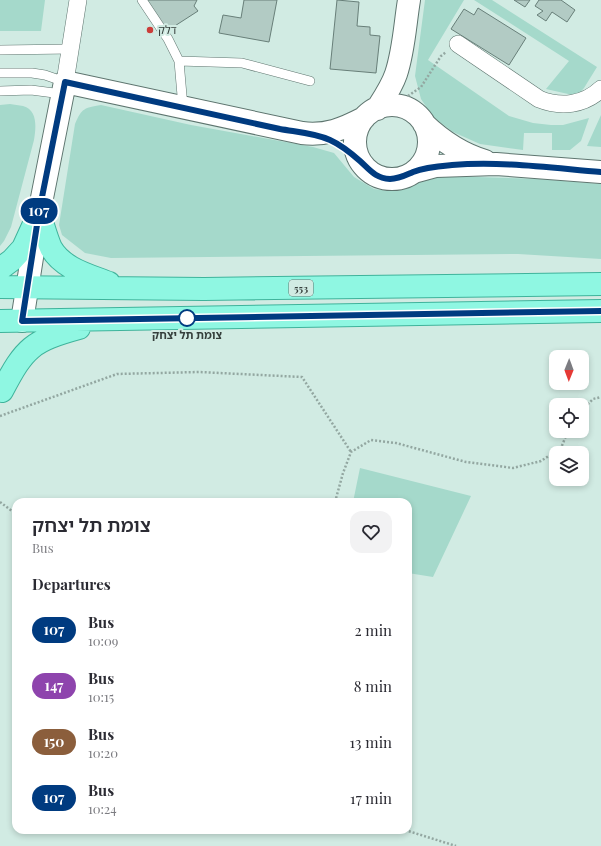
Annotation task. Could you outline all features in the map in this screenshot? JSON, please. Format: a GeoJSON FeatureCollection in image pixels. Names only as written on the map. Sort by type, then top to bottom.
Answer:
{"type":"FeatureCollection","features":[{"type":"Feature","properties":{"kind":"main road"},"geometry":{"type":"LineString","coordinates":[[0,269],[12,260],[23,248],[39,212]]}},
{"type":"Feature","properties":{"kind":"main road"},"geometry":{"type":"LineString","coordinates":[[39,212],[52,248],[64,262],[76,270],[121,288]]}},
{"type":"Feature","properties":{"kind":"main road","name":"553"},"geometry":{"type":"LineString","coordinates":[[0,288],[204,289],[601,284]]}},
{"type":"Feature","properties":{"kind":"main road"},"geometry":{"type":"LineString","coordinates":[[0,322],[601,311]]}},
{"type":"Feature","properties":{"kind":"main road"},"geometry":{"type":"LineString","coordinates":[[1,386],[25,353],[35,344],[51,336],[109,320]]}},
{"type":"Feature","properties":{"kind":"street"},"geometry":{"type":"LineString","coordinates":[[22,321],[39,212],[64,88],[78,0]]}},
{"type":"Feature","properties":{"kind":"street"},"geometry":{"type":"LineString","coordinates":[[360,161],[356,150],[355,138],[358,127],[387,93],[396,74],[401,56],[409,0]]}},
{"type":"Feature","properties":{"kind":"street"},"geometry":{"type":"LineString","coordinates":[[458,44],[539,99],[547,102],[573,104],[595,95],[601,89]]}},
{"type":"Feature","properties":{"kind":"street"},"geometry":{"type":"LineString","coordinates":[[401,56],[403,84],[415,111],[427,130],[429,141],[428,152],[422,163],[414,172]]}},
{"type":"Feature","properties":{"kind":"street"},"geometry":{"type":"LineString","coordinates":[[64,88],[183,107],[295,132],[315,134],[329,139],[343,147],[360,161],[368,170],[379,176],[391,179],[403,177],[414,172],[436,166],[496,164],[601,172]]}},
{"type":"Feature","properties":{"kind":"street"},"geometry":{"type":"LineString","coordinates":[[315,134],[339,130],[382,106],[392,105],[415,111],[437,137],[451,147],[476,158],[496,164]]}},
{"type":"Feature","properties":{"kind":"lane"},"geometry":{"type":"LineString","coordinates":[[142,0],[168,39],[179,60],[183,107]]}},
{"type":"Feature","properties":{"kind":"lane"},"geometry":{"type":"LineString","coordinates":[[0,50],[71,49]]}},
{"type":"Feature","properties":{"kind":"lane"},"geometry":{"type":"LineString","coordinates":[[179,60],[242,63],[310,81]]}},
{"type":"Feature","properties":{"kind":"lane"},"geometry":{"type":"LineString","coordinates":[[0,73],[32,73],[46,75],[64,88]]}},
{"type":"Feature","properties":{"kind":"lane"},"geometry":{"type":"LineString","coordinates":[[0,91],[64,88]]}},
{"type":"Feature","properties":{"kind":"path"},"geometry":{"type":"LineString","coordinates":[[415,111],[421,87],[441,56],[458,44]]}},
{"type":"Feature","properties":{"kind":"path"},"geometry":{"type":"LineString","coordinates":[[0,416],[116,374],[199,372],[302,378],[351,452]]}},
{"type":"Feature","properties":{"kind":"path"},"geometry":{"type":"LineString","coordinates":[[589,404],[593,400],[601,397]]}},
{"type":"Feature","properties":{"kind":"path"},"geometry":{"type":"LineString","coordinates":[[336,498],[351,452],[371,440],[396,443],[466,462],[513,468],[541,461],[561,448],[565,438]]}},
{"type":"Feature","properties":{"kind":"path"},"geometry":{"type":"LineString","coordinates":[[0,502],[12,511]]}},
{"type":"Feature","properties":{"kind":"path"},"geometry":{"type":"LineString","coordinates":[[412,832],[456,846]]}},
{"type":"Feature","properties":{"kind":"green space"},"geometry":{"type":"Polygon","coordinates":[[[0,0],[45,0],[41,31],[0,31],[0,0]]]}},
{"type":"Feature","properties":{"kind":"green space"},"geometry":{"type":"Polygon","coordinates":[[[425,0],[464,0],[428,60],[509,116],[533,123],[551,125],[563,125],[589,118],[581,141],[570,150],[552,150],[552,133],[524,133],[523,150],[480,144],[453,132],[433,117],[421,99],[415,76],[425,0]]]}},
{"type":"Feature","properties":{"kind":"green space"},"geometry":{"type":"Polygon","coordinates":[[[474,0],[492,0],[597,67],[584,88],[577,96],[546,89],[569,61],[474,0]]]}},
{"type":"Feature","properties":{"kind":"green space"},"geometry":{"type":"Polygon","coordinates":[[[10,104],[23,106],[31,111],[34,115],[35,130],[34,140],[11,227],[0,246],[0,105],[10,104]]]}},
{"type":"Feature","properties":{"kind":"green space"},"geometry":{"type":"Polygon","coordinates":[[[101,105],[191,125],[313,147],[334,153],[354,177],[374,189],[390,191],[407,188],[420,182],[444,176],[539,179],[601,184],[601,259],[518,254],[111,258],[85,253],[62,235],[59,225],[75,124],[84,110],[101,105]]]}},
{"type":"Feature","properties":{"kind":"green space"},"geometry":{"type":"Polygon","coordinates":[[[601,115],[601,147],[587,146],[601,115]]]}},
{"type":"Feature","properties":{"kind":"green space"},"geometry":{"type":"Polygon","coordinates":[[[360,468],[471,496],[433,577],[412,574],[412,498],[354,498],[360,468]]]}},
{"type":"Feature","properties":{"kind":"building"},"geometry":{"type":"Polygon","coordinates":[[[146,0],[197,0],[194,6],[198,11],[167,31],[146,0]]]}},
{"type":"Feature","properties":{"kind":"building"},"geometry":{"type":"Polygon","coordinates":[[[244,0],[277,0],[269,42],[219,33],[223,15],[241,18],[244,0]]]}},
{"type":"Feature","properties":{"kind":"building"},"geometry":{"type":"Polygon","coordinates":[[[337,0],[359,2],[357,26],[370,27],[370,35],[380,36],[376,73],[330,69],[337,0]]]}},
{"type":"Feature","properties":{"kind":"building"},"geometry":{"type":"Polygon","coordinates":[[[514,0],[530,0],[525,7],[514,0]]]}},
{"type":"Feature","properties":{"kind":"building"},"geometry":{"type":"Polygon","coordinates":[[[539,0],[561,0],[575,10],[567,22],[552,12],[546,21],[537,15],[543,11],[535,6],[539,0]]]}},
{"type":"Feature","properties":{"kind":"building"},"geometry":{"type":"Polygon","coordinates":[[[478,8],[526,38],[509,65],[451,29],[464,9],[474,15],[478,8]]]}},
{"type":"Feature","properties":{"kind":"bus line","name":"107"},"geometry":{"type":"LineString","coordinates":[[601,172],[496,164],[454,165],[436,166],[414,172],[403,177],[391,179],[379,176],[368,170],[360,161],[343,147],[329,139],[315,134],[280,129],[65,82],[39,212],[22,321],[601,311]]}},
{"type":"Feature","properties":{"kind":"place","name":"דלק"},"geometry":{"type":"Point","coordinates":[150,30]}},
{"type":"Feature","properties":{"kind":"place","name":"צומת תל יצחק"},"geometry":{"type":"Point","coordinates":[187,318]}}]}
